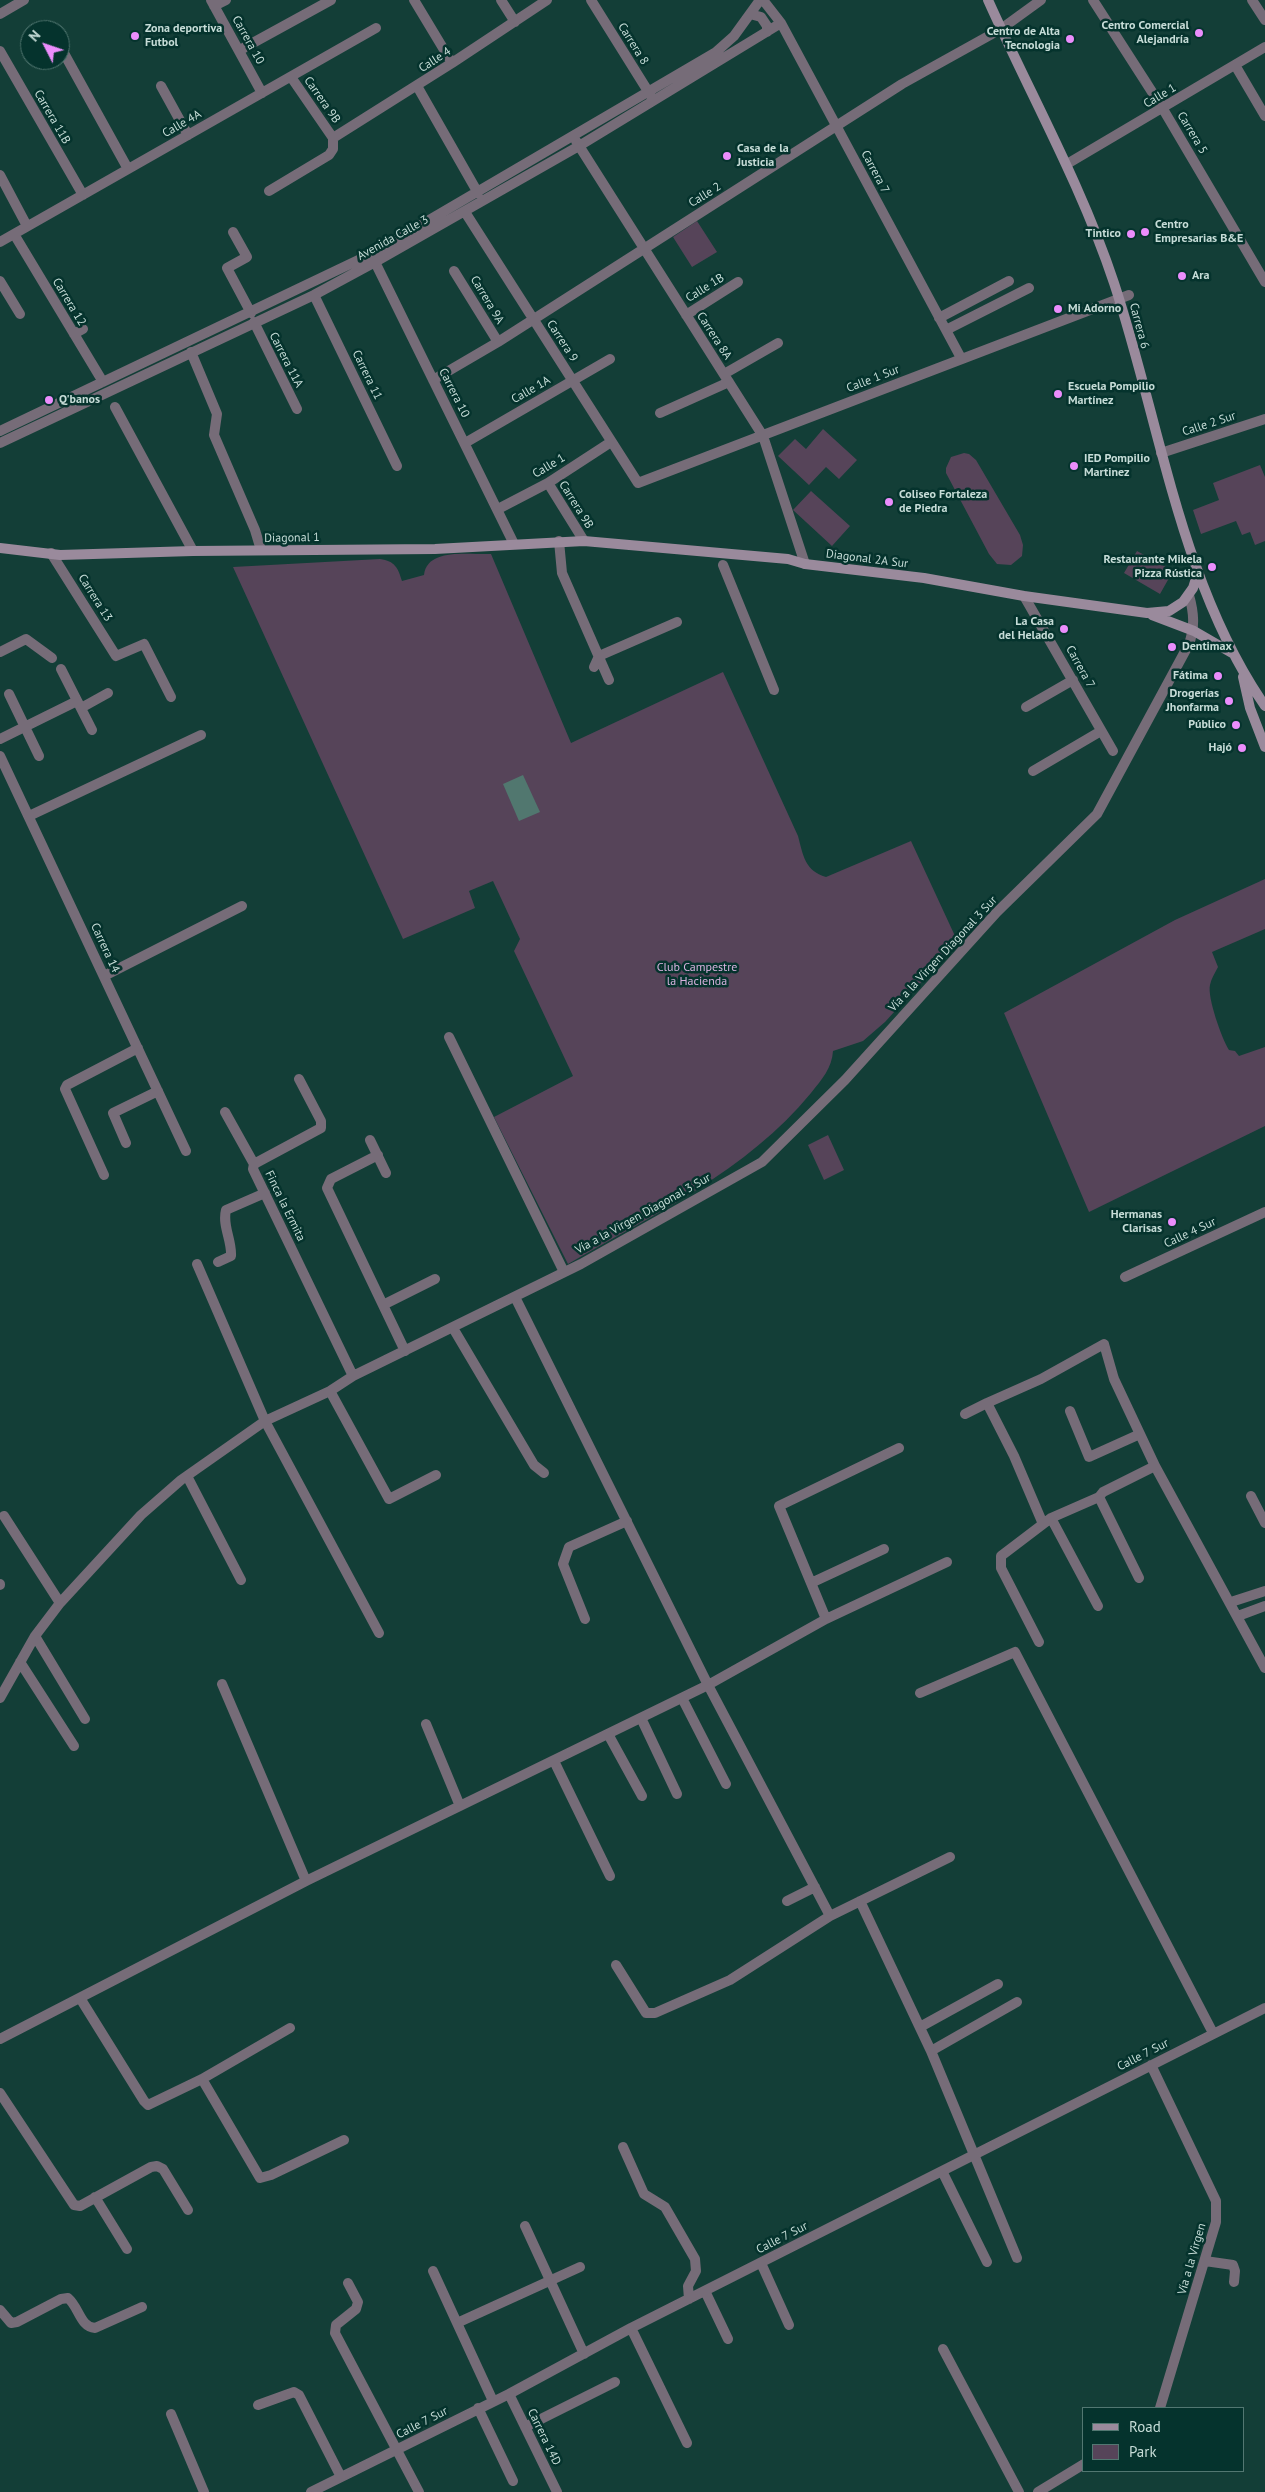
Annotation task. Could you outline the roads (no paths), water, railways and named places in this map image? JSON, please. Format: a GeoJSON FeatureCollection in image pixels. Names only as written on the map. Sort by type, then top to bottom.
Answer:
{"type":"FeatureCollection","features":[{"type":"Feature","properties":{"kind":"main road","name":"Carrera 6"},"geometry":{"type":"LineString","coordinates":[[988,0],[1067,164],[1097,232],[1119,299],[1161,453],[1198,572],[1232,653],[1265,706]]}},
{"type":"Feature","properties":{"kind":"main road","name":"Diagonal 1"},"geometry":{"type":"LineString","coordinates":[[0,548],[60,555],[193,551],[435,549],[584,541]]}},
{"type":"Feature","properties":{"kind":"main road","name":"Diagonal 2A Sur"},"geometry":{"type":"LineString","coordinates":[[584,541],[788,559],[805,564],[924,578],[1024,596],[1147,613]]}},
{"type":"Feature","properties":{"kind":"main road"},"geometry":{"type":"LineString","coordinates":[[1147,613],[1169,611],[1183,602],[1189,595],[1198,572]]}},
{"type":"Feature","properties":{"kind":"main road"},"geometry":{"type":"LineString","coordinates":[[1147,613],[1194,631],[1232,653]]}},
{"type":"Feature","properties":{"kind":"main road","name":"Carrera 6"},"geometry":{"type":"LineString","coordinates":[[1242,669],[1250,708],[1265,747]]}},
{"type":"Feature","properties":{"kind":"street"},"geometry":{"type":"LineString","coordinates":[[212,3],[226,0]]}},
{"type":"Feature","properties":{"kind":"street"},"geometry":{"type":"LineString","coordinates":[[240,50],[331,0]]}},
{"type":"Feature","properties":{"kind":"street"},"geometry":{"type":"LineString","coordinates":[[414,0],[452,63]]}},
{"type":"Feature","properties":{"kind":"street"},"geometry":{"type":"LineString","coordinates":[[501,0],[515,22]]}},
{"type":"Feature","properties":{"kind":"street","name":"Calle 4"},"geometry":{"type":"LineString","coordinates":[[334,138],[547,0]]}},
{"type":"Feature","properties":{"kind":"street","name":"Carrera 8"},"geometry":{"type":"LineString","coordinates":[[591,0],[654,101]]}},
{"type":"Feature","properties":{"kind":"street","name":"Avenida Calle 3"},"geometry":{"type":"LineString","coordinates":[[0,443],[191,352],[252,317],[314,295],[572,136],[716,52],[734,36],[762,0]]}},
{"type":"Feature","properties":{"kind":"street","name":"Carrera 7"},"geometry":{"type":"LineString","coordinates":[[762,0],[781,24],[961,358]]}},
{"type":"Feature","properties":{"kind":"street","name":"Calle 2"},"geometry":{"type":"LineString","coordinates":[[433,380],[498,342],[902,84],[1001,29],[1041,0]]}},
{"type":"Feature","properties":{"kind":"street","name":"Carrera 5"},"geometry":{"type":"LineString","coordinates":[[1093,0],[1261,264],[1265,282]]}},
{"type":"Feature","properties":{"kind":"street"},"geometry":{"type":"LineString","coordinates":[[1252,0],[1265,20]]}},
{"type":"Feature","properties":{"kind":"street"},"geometry":{"type":"LineString","coordinates":[[0,14],[21,1]]}},
{"type":"Feature","properties":{"kind":"street","name":"Carrera 10"},"geometry":{"type":"LineString","coordinates":[[212,3],[240,50],[262,93]]}},
{"type":"Feature","properties":{"kind":"street"},"geometry":{"type":"LineString","coordinates":[[750,14],[761,17],[765,21],[767,32]]}},
{"type":"Feature","properties":{"kind":"street","name":"Avenida Calle 3"},"geometry":{"type":"LineString","coordinates":[[0,431],[103,382],[252,317],[465,212],[579,146],[781,24]]}},
{"type":"Feature","properties":{"kind":"street","name":"Calle 4A"},"geometry":{"type":"LineString","coordinates":[[0,242],[376,28]]}},
{"type":"Feature","properties":{"kind":"street","name":"Calle 1"},"geometry":{"type":"LineString","coordinates":[[1067,164],[1265,47]]}},
{"type":"Feature","properties":{"kind":"street","name":"Carrera 11B"},"geometry":{"type":"LineString","coordinates":[[0,52],[83,195]]}},
{"type":"Feature","properties":{"kind":"street"},"geometry":{"type":"LineString","coordinates":[[70,64],[128,169]]}},
{"type":"Feature","properties":{"kind":"street"},"geometry":{"type":"LineString","coordinates":[[1235,65],[1265,116]]}},
{"type":"Feature","properties":{"kind":"street","name":"Carrera 9B"},"geometry":{"type":"LineString","coordinates":[[291,77],[334,138]]}},
{"type":"Feature","properties":{"kind":"street"},"geometry":{"type":"LineString","coordinates":[[161,86],[188,135]]}},
{"type":"Feature","properties":{"kind":"street"},"geometry":{"type":"LineString","coordinates":[[417,86],[478,193]]}},
{"type":"Feature","properties":{"kind":"street","name":"Carrera 8A"},"geometry":{"type":"LineString","coordinates":[[572,136],[763,436],[805,564]]}},
{"type":"Feature","properties":{"kind":"street"},"geometry":{"type":"LineString","coordinates":[[269,191],[328,155],[333,149],[334,138]]}},
{"type":"Feature","properties":{"kind":"street"},"geometry":{"type":"LineString","coordinates":[[0,175],[27,226]]}},
{"type":"Feature","properties":{"kind":"street","name":"Carrera 9"},"geometry":{"type":"LineString","coordinates":[[465,212],[638,483]]}},
{"type":"Feature","properties":{"kind":"street","name":"Carrera 11A"},"geometry":{"type":"LineString","coordinates":[[233,232],[247,257],[227,268],[297,409]]}},
{"type":"Feature","properties":{"kind":"street","name":"Carrera 12"},"geometry":{"type":"LineString","coordinates":[[14,234],[78,332],[103,382]]}},
{"type":"Feature","properties":{"kind":"street","name":"Carrera 10"},"geometry":{"type":"LineString","coordinates":[[373,258],[514,544]]}},
{"type":"Feature","properties":{"kind":"street","name":"Carrera 9A"},"geometry":{"type":"LineString","coordinates":[[454,271],[498,342]]}},
{"type":"Feature","properties":{"kind":"street"},"geometry":{"type":"LineString","coordinates":[[0,281],[20,314]]}},
{"type":"Feature","properties":{"kind":"street"},"geometry":{"type":"LineString","coordinates":[[939,318],[1008,281]]}},
{"type":"Feature","properties":{"kind":"street","name":"Calle 1B"},"geometry":{"type":"LineString","coordinates":[[686,315],[738,282]]}},
{"type":"Feature","properties":{"kind":"street"},"geometry":{"type":"LineString","coordinates":[[946,330],[1029,288]]}},
{"type":"Feature","properties":{"kind":"street","name":"Carrera 11"},"geometry":{"type":"LineString","coordinates":[[314,295],[397,466]]}},
{"type":"Feature","properties":{"kind":"street","name":"Calle 1 Sur"},"geometry":{"type":"LineString","coordinates":[[638,483],[1129,295]]}},
{"type":"Feature","properties":{"kind":"street"},"geometry":{"type":"LineString","coordinates":[[660,413],[726,378],[778,343]]}},
{"type":"Feature","properties":{"kind":"street"},"geometry":{"type":"LineString","coordinates":[[191,352],[218,414],[214,436],[256,530],[262,550]]}},
{"type":"Feature","properties":{"kind":"street","name":"Calle 1A"},"geometry":{"type":"LineString","coordinates":[[465,443],[610,360]]}},
{"type":"Feature","properties":{"kind":"street"},"geometry":{"type":"LineString","coordinates":[[116,406],[193,551]]}},
{"type":"Feature","properties":{"kind":"street","name":"Calle 2 Sur"},"geometry":{"type":"LineString","coordinates":[[1161,453],[1265,419]]}},
{"type":"Feature","properties":{"kind":"street","name":"Calle 1"},"geometry":{"type":"LineString","coordinates":[[498,509],[548,483],[611,442]]}},
{"type":"Feature","properties":{"kind":"street","name":"Carrera 9B"},"geometry":{"type":"LineString","coordinates":[[548,483],[584,541]]}},
{"type":"Feature","properties":{"kind":"street"},"geometry":{"type":"LineString","coordinates":[[559,541],[560,566],[609,680]]}},
{"type":"Feature","properties":{"kind":"street","name":"Carrera 13"},"geometry":{"type":"LineString","coordinates":[[52,554],[116,656],[144,644],[171,697]]}},
{"type":"Feature","properties":{"kind":"street"},"geometry":{"type":"LineString","coordinates":[[723,565],[774,690]]}},
{"type":"Feature","properties":{"kind":"street"},"geometry":{"type":"LineString","coordinates":[[1189,595],[1193,608],[1194,631]]}},
{"type":"Feature","properties":{"kind":"street","name":"Carrera 7"},"geometry":{"type":"LineString","coordinates":[[1024,596],[1113,751]]}},
{"type":"Feature","properties":{"kind":"street"},"geometry":{"type":"LineString","coordinates":[[594,667],[599,656],[677,622]]}},
{"type":"Feature","properties":{"kind":"street","name":"Vía a la Virgen Diagonal 3 Sur"},"geometry":{"type":"LineString","coordinates":[[0,1697],[35,1636],[60,1603],[141,1515],[186,1476],[265,1421],[330,1391],[353,1376],[564,1272],[762,1162],[845,1080],[990,920],[1097,814],[1112,782],[1155,710],[1194,631]]}},
{"type":"Feature","properties":{"kind":"street"},"geometry":{"type":"LineString","coordinates":[[0,652],[26,639],[52,658]]}},
{"type":"Feature","properties":{"kind":"street"},"geometry":{"type":"LineString","coordinates":[[61,669],[92,730]]}},
{"type":"Feature","properties":{"kind":"street"},"geometry":{"type":"LineString","coordinates":[[1026,707],[1073,680]]}},
{"type":"Feature","properties":{"kind":"street"},"geometry":{"type":"LineString","coordinates":[[0,739],[24,726],[108,693]]}},
{"type":"Feature","properties":{"kind":"street"},"geometry":{"type":"LineString","coordinates":[[9,694],[39,756]]}},
{"type":"Feature","properties":{"kind":"street"},"geometry":{"type":"LineString","coordinates":[[1033,772],[1101,731]]}},
{"type":"Feature","properties":{"kind":"street"},"geometry":{"type":"LineString","coordinates":[[29,816],[201,735]]}},
{"type":"Feature","properties":{"kind":"street","name":"Carrera 14"},"geometry":{"type":"LineString","coordinates":[[0,756],[186,1151]]}},
{"type":"Feature","properties":{"kind":"street"},"geometry":{"type":"LineString","coordinates":[[104,976],[242,906]]}},
{"type":"Feature","properties":{"kind":"street"},"geometry":{"type":"LineString","coordinates":[[449,1037],[564,1272]]}},
{"type":"Feature","properties":{"kind":"street"},"geometry":{"type":"LineString","coordinates":[[104,1175],[65,1089],[67,1085],[138,1048]]}},
{"type":"Feature","properties":{"kind":"street","name":"Finca la Ermita"},"geometry":{"type":"LineString","coordinates":[[299,1079],[321,1121],[321,1128],[254,1164],[253,1169],[353,1376]]}},
{"type":"Feature","properties":{"kind":"street"},"geometry":{"type":"LineString","coordinates":[[126,1143],[112,1113],[158,1091]]}},
{"type":"Feature","properties":{"kind":"street"},"geometry":{"type":"LineString","coordinates":[[225,1112],[254,1164]]}},
{"type":"Feature","properties":{"kind":"street"},"geometry":{"type":"LineString","coordinates":[[370,1140],[386,1173]]}},
{"type":"Feature","properties":{"kind":"street"},"geometry":{"type":"LineString","coordinates":[[378,1155],[331,1179],[327,1188],[405,1351]]}},
{"type":"Feature","properties":{"kind":"street"},"geometry":{"type":"LineString","coordinates":[[218,1262],[231,1256],[232,1247],[224,1219],[226,1210],[265,1194]]}},
{"type":"Feature","properties":{"kind":"street","name":"Calle 4 Sur"},"geometry":{"type":"LineString","coordinates":[[1125,1277],[1265,1212]]}},
{"type":"Feature","properties":{"kind":"street"},"geometry":{"type":"LineString","coordinates":[[198,1264],[265,1421],[379,1633]]}},
{"type":"Feature","properties":{"kind":"street"},"geometry":{"type":"LineString","coordinates":[[384,1305],[435,1279]]}},
{"type":"Feature","properties":{"kind":"street"},"geometry":{"type":"LineString","coordinates":[[515,1297],[708,1685],[830,1916]]}},
{"type":"Feature","properties":{"kind":"street"},"geometry":{"type":"LineString","coordinates":[[453,1328],[534,1466],[544,1473]]}},
{"type":"Feature","properties":{"kind":"street"},"geometry":{"type":"LineString","coordinates":[[965,1414],[1041,1379],[1104,1344],[1114,1379],[1140,1434],[1265,1668]]}},
{"type":"Feature","properties":{"kind":"street"},"geometry":{"type":"LineString","coordinates":[[330,1391],[389,1499],[436,1475]]}},
{"type":"Feature","properties":{"kind":"street"},"geometry":{"type":"LineString","coordinates":[[987,1403],[1047,1521],[1098,1606]]}},
{"type":"Feature","properties":{"kind":"street"},"geometry":{"type":"LineString","coordinates":[[1070,1411],[1089,1458],[1140,1434]]}},
{"type":"Feature","properties":{"kind":"street"},"geometry":{"type":"LineString","coordinates":[[826,1618],[779,1506],[898,1448]]}},
{"type":"Feature","properties":{"kind":"street"},"geometry":{"type":"LineString","coordinates":[[1038,1642],[1001,1568],[1001,1556],[1047,1521],[1099,1497],[1103,1492],[1156,1466]]}},
{"type":"Feature","properties":{"kind":"street"},"geometry":{"type":"LineString","coordinates":[[186,1476],[241,1580]]}},
{"type":"Feature","properties":{"kind":"street"},"geometry":{"type":"LineString","coordinates":[[1251,1496],[1265,1523]]}},
{"type":"Feature","properties":{"kind":"street"},"geometry":{"type":"LineString","coordinates":[[1099,1497],[1139,1578]]}},
{"type":"Feature","properties":{"kind":"street"},"geometry":{"type":"LineString","coordinates":[[4,1516],[60,1603]]}},
{"type":"Feature","properties":{"kind":"street"},"geometry":{"type":"LineString","coordinates":[[585,1619],[562,1564],[569,1547],[627,1521]]}},
{"type":"Feature","properties":{"kind":"street"},"geometry":{"type":"LineString","coordinates":[[811,1583],[884,1549]]}},
{"type":"Feature","properties":{"kind":"street"},"geometry":{"type":"LineString","coordinates":[[0,2039],[306,1881],[708,1685],[826,1618],[947,1562]]}},
{"type":"Feature","properties":{"kind":"street"},"geometry":{"type":"LineString","coordinates":[[1231,1602],[1265,1591]]}},
{"type":"Feature","properties":{"kind":"street"},"geometry":{"type":"LineString","coordinates":[[1247,1597],[1253,1611]]}},
{"type":"Feature","properties":{"kind":"street"},"geometry":{"type":"LineString","coordinates":[[1238,1616],[1265,1606]]}},
{"type":"Feature","properties":{"kind":"street"},"geometry":{"type":"LineString","coordinates":[[35,1636],[85,1719]]}},
{"type":"Feature","properties":{"kind":"street"},"geometry":{"type":"LineString","coordinates":[[920,1693],[1015,1652],[1213,2033]]}},
{"type":"Feature","properties":{"kind":"street"},"geometry":{"type":"LineString","coordinates":[[20,1662],[74,1746]]}},
{"type":"Feature","properties":{"kind":"street"},"geometry":{"type":"LineString","coordinates":[[222,1684],[306,1881]]}},
{"type":"Feature","properties":{"kind":"street"},"geometry":{"type":"LineString","coordinates":[[682,1698],[726,1784]]}},
{"type":"Feature","properties":{"kind":"street"},"geometry":{"type":"LineString","coordinates":[[641,1718],[677,1794]]}},
{"type":"Feature","properties":{"kind":"street"},"geometry":{"type":"LineString","coordinates":[[426,1724],[460,1806]]}},
{"type":"Feature","properties":{"kind":"street"},"geometry":{"type":"LineString","coordinates":[[608,1734],[642,1796]]}},
{"type":"Feature","properties":{"kind":"street"},"geometry":{"type":"LineString","coordinates":[[554,1761],[610,1876]]}},
{"type":"Feature","properties":{"kind":"street"},"geometry":{"type":"LineString","coordinates":[[616,1965],[646,2013],[655,2013],[730,1980],[830,1916],[950,1857]]}},
{"type":"Feature","properties":{"kind":"street"},"geometry":{"type":"LineString","coordinates":[[787,1901],[815,1887]]}},
{"type":"Feature","properties":{"kind":"street"},"geometry":{"type":"LineString","coordinates":[[860,1901],[931,2051],[976,2155],[982,2176],[1017,2258]]}},
{"type":"Feature","properties":{"kind":"street"},"geometry":{"type":"LineString","coordinates":[[920,2027],[998,1984]]}},
{"type":"Feature","properties":{"kind":"street"},"geometry":{"type":"LineString","coordinates":[[80,1998],[148,2105],[202,2079],[290,2028]]}},
{"type":"Feature","properties":{"kind":"street"},"geometry":{"type":"LineString","coordinates":[[931,2051],[1017,2002]]}},
{"type":"Feature","properties":{"kind":"street","name":"Calle 7 Sur"},"geometry":{"type":"LineString","coordinates":[[311,2492],[509,2394],[631,2328],[1265,2008]]}},
{"type":"Feature","properties":{"kind":"street","name":"Vía a la Virgen"},"geometry":{"type":"LineString","coordinates":[[1151,2065],[1216,2201],[1216,2222],[1160,2407]]}},
{"type":"Feature","properties":{"kind":"street"},"geometry":{"type":"LineString","coordinates":[[202,2079],[260,2178],[271,2175],[344,2140]]}},
{"type":"Feature","properties":{"kind":"street"},"geometry":{"type":"LineString","coordinates":[[0,2092],[74,2205],[80,2206],[151,2167],[157,2166],[163,2169],[188,2210]]}},
{"type":"Feature","properties":{"kind":"street"},"geometry":{"type":"LineString","coordinates":[[623,2147],[644,2194],[665,2207],[695,2259],[696,2270],[688,2286],[689,2299]]}},
{"type":"Feature","properties":{"kind":"street"},"geometry":{"type":"LineString","coordinates":[[942,2172],[988,2262]]}},
{"type":"Feature","properties":{"kind":"street"},"geometry":{"type":"LineString","coordinates":[[95,2197],[127,2249]]}},
{"type":"Feature","properties":{"kind":"street"},"geometry":{"type":"LineString","coordinates":[[525,2226],[584,2354]]}},
{"type":"Feature","properties":{"kind":"street"},"geometry":{"type":"LineString","coordinates":[[1204,2261],[1233,2266],[1236,2271],[1234,2282]]}},
{"type":"Feature","properties":{"kind":"street"},"geometry":{"type":"LineString","coordinates":[[761,2263],[789,2325]]}},
{"type":"Feature","properties":{"kind":"street"},"geometry":{"type":"LineString","coordinates":[[457,2323],[580,2267]]}},
{"type":"Feature","properties":{"kind":"street"},"geometry":{"type":"LineString","coordinates":[[433,2271],[493,2401]]}},
{"type":"Feature","properties":{"kind":"street"},"geometry":{"type":"LineString","coordinates":[[348,2283],[358,2302],[356,2309],[336,2325],[335,2333],[419,2492]]}},
{"type":"Feature","properties":{"kind":"street"},"geometry":{"type":"LineString","coordinates":[[705,2291],[728,2339]]}},
{"type":"Feature","properties":{"kind":"street"},"geometry":{"type":"LineString","coordinates":[[0,2310],[11,2323],[17,2322],[61,2299],[68,2298],[84,2323],[89,2328],[95,2328],[142,2307]]}},
{"type":"Feature","properties":{"kind":"street"},"geometry":{"type":"LineString","coordinates":[[631,2328],[687,2443]]}},
{"type":"Feature","properties":{"kind":"street"},"geometry":{"type":"LineString","coordinates":[[943,2350],[1019,2492]]}},
{"type":"Feature","properties":{"kind":"street"},"geometry":{"type":"LineString","coordinates":[[525,2427],[615,2382]]}},
{"type":"Feature","properties":{"kind":"street"},"geometry":{"type":"LineString","coordinates":[[258,2405],[294,2392],[299,2395],[341,2477]]}},
{"type":"Feature","properties":{"kind":"street","name":"Carrera 14D"},"geometry":{"type":"LineString","coordinates":[[509,2394],[557,2492]]}},
{"type":"Feature","properties":{"kind":"street"},"geometry":{"type":"LineString","coordinates":[[478,2408],[513,2481]]}},
{"type":"Feature","properties":{"kind":"street"},"geometry":{"type":"LineString","coordinates":[[171,2414],[204,2492]]}},
{"type":"Feature","properties":{"kind":"street"},"geometry":{"type":"LineString","coordinates":[[1038,2492],[1082,2465]]}},
{"type":"Feature","properties":{"kind":"water"},"geometry":{"type":"Polygon","coordinates":[[[523,775],[540,812],[519,821],[503,784],[523,775]]]}},
{"type":"Feature","properties":{"kind":"place","name":"Centro Comercial Alejandría"},"geometry":{"type":"Point","coordinates":[1199,33]}},
{"type":"Feature","properties":{"kind":"place","name":"Zona deportiva Futbol"},"geometry":{"type":"Point","coordinates":[135,36]}},
{"type":"Feature","properties":{"kind":"place","name":"Centro de Alta Tecnologia"},"geometry":{"type":"Point","coordinates":[1070,39]}},
{"type":"Feature","properties":{"kind":"place","name":"Casa de la Justicia"},"geometry":{"type":"Point","coordinates":[727,156]}},
{"type":"Feature","properties":{"kind":"place","name":"Centro Empresarias B&E"},"geometry":{"type":"Point","coordinates":[1145,232]}},
{"type":"Feature","properties":{"kind":"place","name":"Tintico"},"geometry":{"type":"Point","coordinates":[1131,234]}},
{"type":"Feature","properties":{"kind":"place","name":"Ara"},"geometry":{"type":"Point","coordinates":[1182,276]}},
{"type":"Feature","properties":{"kind":"place","name":"Mi Adorno"},"geometry":{"type":"Point","coordinates":[1058,309]}},
{"type":"Feature","properties":{"kind":"place","name":"Escuela Pompilio Martínez"},"geometry":{"type":"Point","coordinates":[1058,394]}},
{"type":"Feature","properties":{"kind":"place","name":"Q'banos"},"geometry":{"type":"Point","coordinates":[49,400]}},
{"type":"Feature","properties":{"kind":"place","name":"IED Pompilio Martinez"},"geometry":{"type":"Point","coordinates":[1074,466]}},
{"type":"Feature","properties":{"kind":"place","name":"Coliseo Fortaleza de Piedra"},"geometry":{"type":"Point","coordinates":[889,502]}},
{"type":"Feature","properties":{"kind":"place","name":"Restaurante Mikela Pizza Rústica"},"geometry":{"type":"Point","coordinates":[1212,567]}},
{"type":"Feature","properties":{"kind":"place","name":"La Casa del Helado"},"geometry":{"type":"Point","coordinates":[1064,629]}},
{"type":"Feature","properties":{"kind":"place","name":"Dentimax"},"geometry":{"type":"Point","coordinates":[1172,647]}},
{"type":"Feature","properties":{"kind":"place","name":"Fátima"},"geometry":{"type":"Point","coordinates":[1218,676]}},
{"type":"Feature","properties":{"kind":"place","name":"Drogerías Jhonfarma"},"geometry":{"type":"Point","coordinates":[1229,701]}},
{"type":"Feature","properties":{"kind":"place","name":"Público"},"geometry":{"type":"Point","coordinates":[1236,725]}},
{"type":"Feature","properties":{"kind":"place","name":"Hajó"},"geometry":{"type":"Point","coordinates":[1242,748]}},
{"type":"Feature","properties":{"kind":"place","name":"Hermanas Clarisas"},"geometry":{"type":"Point","coordinates":[1172,1222]}},
{"type":"Feature","properties":{"kind":"park label","name":"Club Campestre la Hacienda"},"geometry":{"type":"Point","coordinates":[697,975]}}]}
